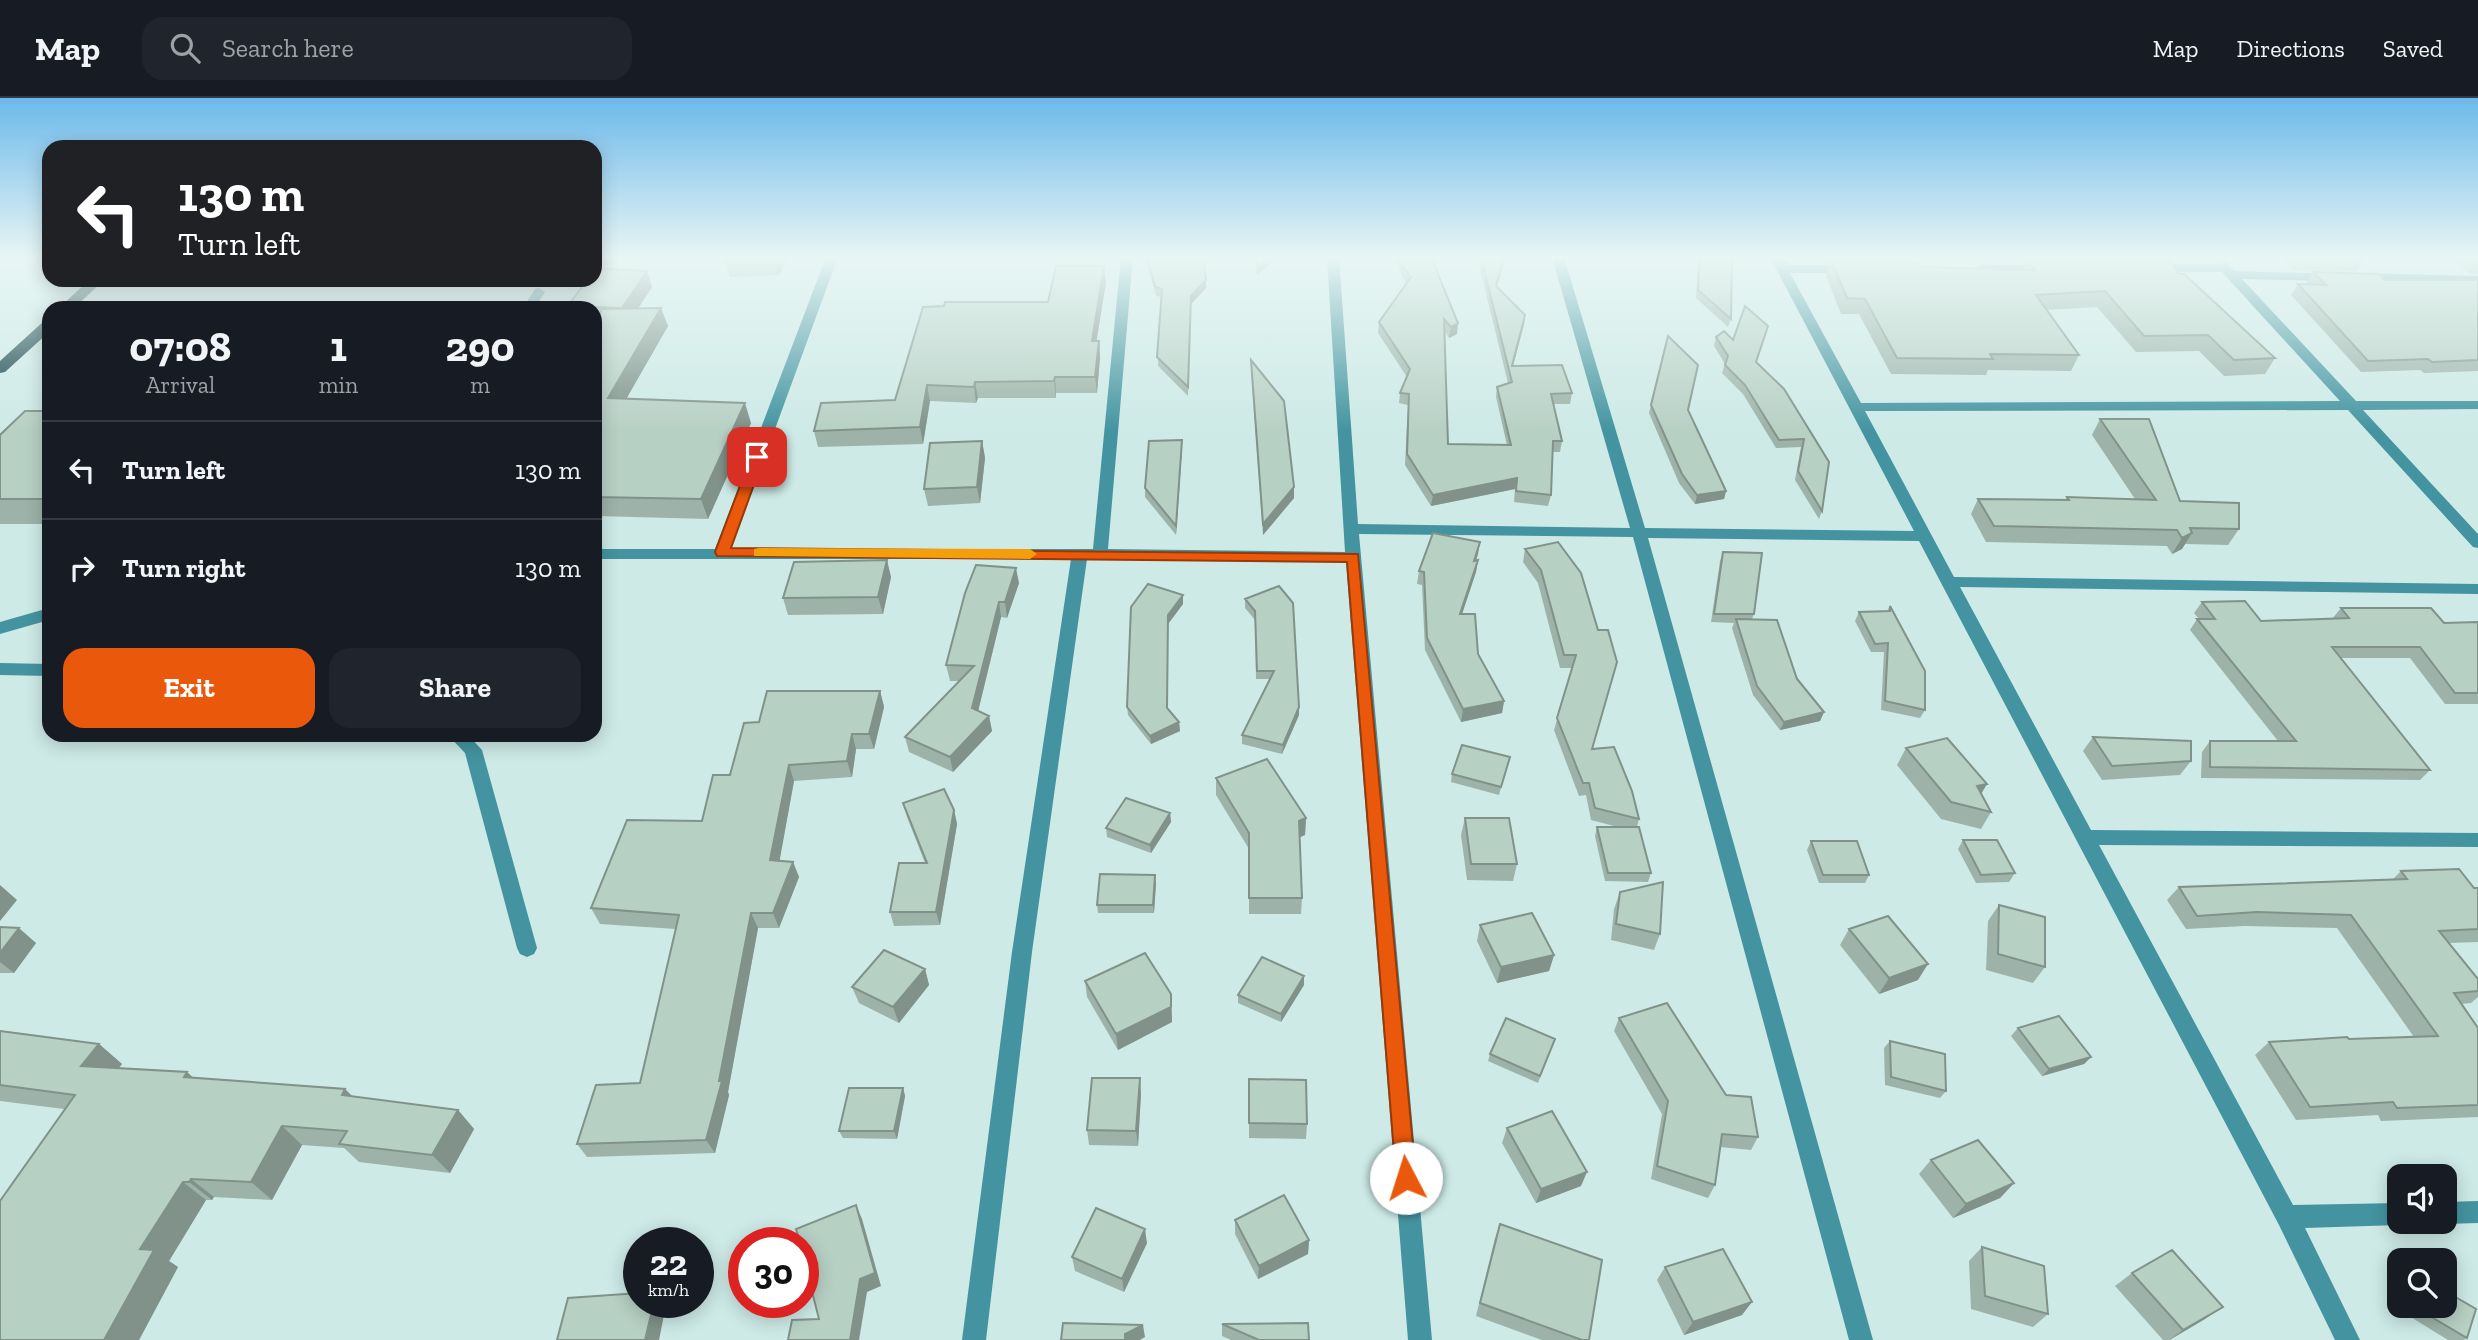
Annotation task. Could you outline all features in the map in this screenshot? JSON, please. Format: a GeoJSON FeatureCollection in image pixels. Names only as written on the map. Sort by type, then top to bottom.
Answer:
{"type":"FeatureCollection","features":[{"type":"Feature","properties":{"kind":"highway"},"geometry":{"type":"LineString","coordinates":[[0,369],[42,330]]}},
{"type":"Feature","properties":{"kind":"street"},"geometry":{"type":"LineString","coordinates":[[722,552],[810,315]]}},
{"type":"Feature","properties":{"kind":"street"},"geometry":{"type":"LineString","coordinates":[[1100,554],[1121,315]]}},
{"type":"Feature","properties":{"kind":"street"},"geometry":{"type":"LineString","coordinates":[[1337,315],[1353,558],[1420,1340]]}},
{"type":"Feature","properties":{"kind":"street"},"geometry":{"type":"LineString","coordinates":[[1575,315],[1639,533],[1861,1340]]}},
{"type":"Feature","properties":{"kind":"street"},"geometry":{"type":"LineString","coordinates":[[1807,315],[2287,1217],[2348,1340]]}},
{"type":"Feature","properties":{"kind":"street"},"geometry":{"type":"LineString","coordinates":[[2269,315],[2478,543]]}},
{"type":"Feature","properties":{"kind":"street"},"geometry":{"type":"LineString","coordinates":[[1856,407],[2478,405]]}},
{"type":"Feature","properties":{"kind":"street"},"geometry":{"type":"LineString","coordinates":[[1351,529],[1923,536]]}},
{"type":"Feature","properties":{"kind":"street"},"geometry":{"type":"LineString","coordinates":[[602,554],[1100,554],[1353,558]]}},
{"type":"Feature","properties":{"kind":"street"},"geometry":{"type":"LineString","coordinates":[[974,1340],[1022,952],[1080,554]]}},
{"type":"Feature","properties":{"kind":"street"},"geometry":{"type":"LineString","coordinates":[[1947,582],[2478,589]]}},
{"type":"Feature","properties":{"kind":"street"},"geometry":{"type":"LineString","coordinates":[[0,628],[42,616]]}},
{"type":"Feature","properties":{"kind":"street"},"geometry":{"type":"LineString","coordinates":[[0,669],[42,670]]}},
{"type":"Feature","properties":{"kind":"street"},"geometry":{"type":"LineString","coordinates":[[464,742],[473,750],[527,948]]}},
{"type":"Feature","properties":{"kind":"street"},"geometry":{"type":"LineString","coordinates":[[2083,837],[2478,840]]}},
{"type":"Feature","properties":{"kind":"street"},"geometry":{"type":"LineString","coordinates":[[2457,1213],[2478,1212]]}},
{"type":"Feature","properties":{"kind":"street"},"geometry":{"type":"LineString","coordinates":[[2287,1217],[2387,1214]]}},
{"type":"Feature","properties":{"kind":"building"},"geometry":{"type":"Polygon","coordinates":[[[602,315],[657,315],[608,398],[745,403],[701,499],[602,497],[602,315]]]}},
{"type":"Feature","properties":{"kind":"building"},"geometry":{"type":"Polygon","coordinates":[[[921,315],[1096,315],[1092,341],[1099,341],[1095,377],[1055,377],[1054,381],[975,382],[974,387],[927,385],[920,427],[814,431],[821,403],[895,400],[921,315]]]}},
{"type":"Feature","properties":{"kind":"building"},"geometry":{"type":"Polygon","coordinates":[[[1160,315],[1190,315],[1188,387],[1157,357],[1160,315]]]}},
{"type":"Feature","properties":{"kind":"building"},"geometry":{"type":"Polygon","coordinates":[[[1384,315],[1455,315],[1458,323],[1451,327],[1444,319],[1448,444],[1511,445],[1497,387],[1512,382],[1495,315],[1525,315],[1512,366],[1562,365],[1572,393],[1551,394],[1562,441],[1553,441],[1551,495],[1516,491],[1517,478],[1433,495],[1407,454],[1409,394],[1400,393],[1410,369],[1379,322],[1384,315]]]}},
{"type":"Feature","properties":{"kind":"building"},"geometry":{"type":"Polygon","coordinates":[[[1742,315],[1755,315],[1768,326],[1756,362],[1784,389],[1829,462],[1822,511],[1798,471],[1804,439],[1779,440],[1745,385],[1725,365],[1728,356],[1716,337],[1724,331],[1733,340],[1742,315]]]}},
{"type":"Feature","properties":{"kind":"building"},"geometry":{"type":"Polygon","coordinates":[[[1874,315],[2050,315],[2079,355],[1990,354],[1993,359],[1897,358],[1874,315]]]}},
{"type":"Feature","properties":{"kind":"building"},"geometry":{"type":"Polygon","coordinates":[[[2126,315],[2228,315],[2275,358],[2234,360],[2208,335],[2144,336],[2126,315]]]}},
{"type":"Feature","properties":{"kind":"building"},"geometry":{"type":"Polygon","coordinates":[[[2326,315],[2478,315],[2478,360],[2368,361],[2326,315]]]}},
{"type":"Feature","properties":{"kind":"building"},"geometry":{"type":"Polygon","coordinates":[[[1668,336],[1698,365],[1688,410],[1726,491],[1697,495],[1682,474],[1651,405],[1668,336]]]}},
{"type":"Feature","properties":{"kind":"building"},"geometry":{"type":"Polygon","coordinates":[[[1251,360],[1284,401],[1294,487],[1263,524],[1251,360]]]}},
{"type":"Feature","properties":{"kind":"building"},"geometry":{"type":"Polygon","coordinates":[[[25,411],[42,411],[42,499],[0,499],[0,435],[25,411]]]}},
{"type":"Feature","properties":{"kind":"building"},"geometry":{"type":"Polygon","coordinates":[[[2100,419],[2149,419],[2180,501],[2239,503],[2239,529],[2190,528],[2192,533],[2182,538],[2177,530],[1994,526],[1978,499],[2069,500],[2067,497],[2156,500],[2100,419]]]}},
{"type":"Feature","properties":{"kind":"building"},"geometry":{"type":"Polygon","coordinates":[[[1182,440],[1176,526],[1145,488],[1149,441],[1182,440]]]}},
{"type":"Feature","properties":{"kind":"building"},"geometry":{"type":"Polygon","coordinates":[[[982,441],[977,487],[924,489],[930,443],[982,441]]]}},
{"type":"Feature","properties":{"kind":"building"},"geometry":{"type":"Polygon","coordinates":[[[1433,533],[1480,542],[1474,561],[1478,560],[1460,614],[1475,614],[1478,654],[1504,701],[1463,709],[1427,638],[1424,572],[1419,571],[1433,533]]]}},
{"type":"Feature","properties":{"kind":"building"},"geometry":{"type":"Polygon","coordinates":[[[1558,542],[1581,573],[1598,630],[1608,630],[1617,662],[1592,749],[1614,747],[1632,791],[1639,819],[1595,808],[1589,783],[1583,783],[1557,718],[1576,655],[1564,655],[1541,570],[1525,549],[1558,542]]]}},
{"type":"Feature","properties":{"kind":"building"},"geometry":{"type":"Polygon","coordinates":[[[1723,552],[1762,553],[1754,614],[1714,614],[1723,552]]]}},
{"type":"Feature","properties":{"kind":"building"},"geometry":{"type":"Polygon","coordinates":[[[887,560],[878,597],[783,598],[794,562],[887,560]]]}},
{"type":"Feature","properties":{"kind":"building"},"geometry":{"type":"Polygon","coordinates":[[[976,565],[1016,568],[1005,602],[999,602],[972,708],[989,716],[950,757],[905,737],[974,666],[946,665],[965,593],[976,565]]]}},
{"type":"Feature","properties":{"kind":"building"},"geometry":{"type":"Polygon","coordinates":[[[1148,584],[1183,595],[1168,615],[1167,708],[1179,722],[1150,736],[1127,707],[1131,607],[1148,584]]]}},
{"type":"Feature","properties":{"kind":"building"},"geometry":{"type":"Polygon","coordinates":[[[1279,586],[1293,603],[1299,707],[1283,745],[1242,735],[1274,671],[1257,671],[1255,611],[1245,599],[1279,586]]]}},
{"type":"Feature","properties":{"kind":"building"},"geometry":{"type":"Polygon","coordinates":[[[2245,601],[2261,621],[2349,618],[2341,608],[2431,608],[2444,623],[2478,622],[2478,693],[2455,693],[2420,647],[2332,647],[2430,770],[2210,767],[2210,741],[2296,741],[2197,619],[2215,619],[2202,602],[2245,601]]]}},
{"type":"Feature","properties":{"kind":"building"},"geometry":{"type":"Polygon","coordinates":[[[1890,606],[1925,671],[1925,710],[1885,701],[1888,643],[1875,644],[1859,612],[1890,611],[1890,606]]]}},
{"type":"Feature","properties":{"kind":"building"},"geometry":{"type":"Polygon","coordinates":[[[1736,619],[1777,620],[1797,679],[1824,712],[1784,722],[1757,686],[1736,619]]]}},
{"type":"Feature","properties":{"kind":"building"},"geometry":{"type":"Polygon","coordinates":[[[767,691],[880,691],[869,734],[852,734],[847,761],[789,765],[770,860],[793,862],[773,913],[751,913],[719,1081],[722,1081],[706,1140],[577,1144],[596,1085],[640,1083],[679,915],[591,908],[627,820],[702,821],[713,775],[730,775],[744,723],[759,722],[767,691]]]}},
{"type":"Feature","properties":{"kind":"building"},"geometry":{"type":"Polygon","coordinates":[[[2093,737],[2191,741],[2191,761],[2112,766],[2093,737]]]}},
{"type":"Feature","properties":{"kind":"building"},"geometry":{"type":"Polygon","coordinates":[[[1947,738],[1987,784],[1977,786],[1991,812],[1951,802],[1906,748],[1947,738]]]}},
{"type":"Feature","properties":{"kind":"building"},"geometry":{"type":"Polygon","coordinates":[[[1462,745],[1510,757],[1501,787],[1452,774],[1462,745]]]}},
{"type":"Feature","properties":{"kind":"building"},"geometry":{"type":"Polygon","coordinates":[[[1267,759],[1306,818],[1299,821],[1302,898],[1249,898],[1249,833],[1216,778],[1267,759]]]}},
{"type":"Feature","properties":{"kind":"building"},"geometry":{"type":"Polygon","coordinates":[[[944,789],[954,810],[936,912],[890,912],[899,863],[927,863],[903,803],[944,789]]]}},
{"type":"Feature","properties":{"kind":"building"},"geometry":{"type":"Polygon","coordinates":[[[1126,798],[1170,813],[1150,845],[1106,828],[1126,798]]]}},
{"type":"Feature","properties":{"kind":"building"},"geometry":{"type":"Polygon","coordinates":[[[1465,818],[1509,818],[1517,864],[1471,864],[1465,818]]]}},
{"type":"Feature","properties":{"kind":"building"},"geometry":{"type":"Polygon","coordinates":[[[1597,827],[1639,827],[1651,873],[1608,873],[1597,827]]]}},
{"type":"Feature","properties":{"kind":"building"},"geometry":{"type":"Polygon","coordinates":[[[1963,840],[1997,840],[2015,873],[1981,875],[1963,840]]]}},
{"type":"Feature","properties":{"kind":"building"},"geometry":{"type":"Polygon","coordinates":[[[1811,841],[1857,841],[1869,875],[1823,875],[1811,841]]]}},
{"type":"Feature","properties":{"kind":"building"},"geometry":{"type":"Polygon","coordinates":[[[2459,869],[2474,888],[2478,888],[2478,929],[2439,931],[2478,979],[2478,991],[2454,993],[2478,1028],[2478,1105],[2397,1108],[2393,1102],[2310,1107],[2269,1042],[2347,1037],[2438,1036],[2351,915],[2257,912],[2197,916],[2179,887],[2407,879],[2401,871],[2459,869]]]}},
{"type":"Feature","properties":{"kind":"building"},"geometry":{"type":"Polygon","coordinates":[[[1100,874],[1155,875],[1153,905],[1097,905],[1100,874]]]}},
{"type":"Feature","properties":{"kind":"building"},"geometry":{"type":"Polygon","coordinates":[[[1663,882],[1660,934],[1616,924],[1620,892],[1663,882]]]}},
{"type":"Feature","properties":{"kind":"building"},"geometry":{"type":"Polygon","coordinates":[[[1999,905],[2045,917],[2045,967],[1998,954],[1999,905]]]}},
{"type":"Feature","properties":{"kind":"building"},"geometry":{"type":"Polygon","coordinates":[[[1532,913],[1554,955],[1501,967],[1480,925],[1532,913]]]}},
{"type":"Feature","properties":{"kind":"building"},"geometry":{"type":"Polygon","coordinates":[[[1888,916],[1928,964],[1889,978],[1849,929],[1888,916]]]}},
{"type":"Feature","properties":{"kind":"building"},"geometry":{"type":"Polygon","coordinates":[[[0,927],[19,928],[0,953],[0,927]]]}},
{"type":"Feature","properties":{"kind":"building"},"geometry":{"type":"Polygon","coordinates":[[[884,950],[925,969],[893,1007],[852,987],[884,950]]]}},
{"type":"Feature","properties":{"kind":"building"},"geometry":{"type":"Polygon","coordinates":[[[1145,953],[1171,994],[1171,1007],[1116,1034],[1085,981],[1145,953]]]}},
{"type":"Feature","properties":{"kind":"building"},"geometry":{"type":"Polygon","coordinates":[[[1262,957],[1304,976],[1281,1014],[1238,995],[1262,957]]]}},
{"type":"Feature","properties":{"kind":"building"},"geometry":{"type":"Polygon","coordinates":[[[1667,1003],[1726,1095],[1751,1097],[1758,1137],[1722,1134],[1715,1185],[1657,1166],[1668,1101],[1619,1018],[1667,1003]]]}},
{"type":"Feature","properties":{"kind":"building"},"geometry":{"type":"Polygon","coordinates":[[[2059,1016],[2091,1057],[2049,1069],[2018,1028],[2059,1016]]]}},
{"type":"Feature","properties":{"kind":"building"},"geometry":{"type":"Polygon","coordinates":[[[1506,1018],[1555,1039],[1540,1076],[1490,1054],[1506,1018]]]}},
{"type":"Feature","properties":{"kind":"building"},"geometry":{"type":"Polygon","coordinates":[[[0,1031],[99,1044],[81,1066],[187,1072],[184,1077],[345,1089],[342,1095],[458,1110],[432,1155],[339,1144],[347,1131],[282,1126],[251,1182],[191,1179],[189,1182],[183,1182],[140,1249],[154,1250],[104,1340],[0,1340],[0,1201],[75,1095],[0,1085],[0,1031]]]}},
{"type":"Feature","properties":{"kind":"building"},"geometry":{"type":"Polygon","coordinates":[[[1890,1041],[1945,1054],[1946,1091],[1891,1077],[1890,1041]]]}},
{"type":"Feature","properties":{"kind":"building"},"geometry":{"type":"Polygon","coordinates":[[[1092,1078],[1140,1078],[1136,1131],[1087,1130],[1092,1078]]]}},
{"type":"Feature","properties":{"kind":"building"},"geometry":{"type":"Polygon","coordinates":[[[1249,1079],[1306,1080],[1307,1124],[1249,1123],[1249,1079]]]}},
{"type":"Feature","properties":{"kind":"building"},"geometry":{"type":"Polygon","coordinates":[[[849,1088],[903,1088],[894,1131],[839,1131],[849,1088]]]}},
{"type":"Feature","properties":{"kind":"building"},"geometry":{"type":"Polygon","coordinates":[[[1552,1111],[1587,1172],[1541,1189],[1507,1128],[1552,1111]]]}},
{"type":"Feature","properties":{"kind":"building"},"geometry":{"type":"Polygon","coordinates":[[[1978,1140],[2014,1183],[1966,1204],[1931,1160],[1978,1140]]]}},
{"type":"Feature","properties":{"kind":"building"},"geometry":{"type":"Polygon","coordinates":[[[1284,1195],[1309,1240],[1259,1266],[1235,1220],[1284,1195]]]}},
{"type":"Feature","properties":{"kind":"building"},"geometry":{"type":"Polygon","coordinates":[[[856,1205],[875,1273],[860,1279],[850,1340],[788,1340],[792,1320],[819,1319],[819,1227],[801,1227],[856,1205]]]}},
{"type":"Feature","properties":{"kind":"building"},"geometry":{"type":"Polygon","coordinates":[[[1096,1208],[1145,1229],[1122,1279],[1072,1257],[1096,1208]]]}},
{"type":"Feature","properties":{"kind":"building"},"geometry":{"type":"Polygon","coordinates":[[[1500,1224],[1602,1260],[1589,1340],[1582,1340],[1480,1303],[1500,1224]]]}},
{"type":"Feature","properties":{"kind":"building"},"geometry":{"type":"Polygon","coordinates":[[[1982,1247],[2044,1266],[2048,1314],[1985,1296],[1982,1247]]]}},
{"type":"Feature","properties":{"kind":"building"},"geometry":{"type":"Polygon","coordinates":[[[1723,1249],[1752,1302],[1693,1322],[1665,1267],[1723,1249]]]}},
{"type":"Feature","properties":{"kind":"building"},"geometry":{"type":"Polygon","coordinates":[[[2172,1250],[2223,1307],[2183,1330],[2132,1273],[2172,1250]]]}},
{"type":"Feature","properties":{"kind":"building"},"geometry":{"type":"Polygon","coordinates":[[[623,1294],[623,1318],[650,1318],[645,1340],[557,1340],[568,1298],[623,1294]]]}},
{"type":"Feature","properties":{"kind":"building"},"geometry":{"type":"Polygon","coordinates":[[[2457,1298],[2476,1309],[2467,1338],[2433,1318],[2457,1318],[2457,1298]]]}},
{"type":"Feature","properties":{"kind":"building"},"geometry":{"type":"Polygon","coordinates":[[[1063,1323],[1143,1325],[1125,1334],[1125,1340],[1061,1340],[1063,1323]]]}},
{"type":"Feature","properties":{"kind":"building"},"geometry":{"type":"Polygon","coordinates":[[[1308,1323],[1309,1340],[1259,1340],[1222,1324],[1308,1323]]]}},
{"type":"Feature","properties":{"kind":"slow traffic"},"geometry":{"type":"LineString","coordinates":[[759,553],[1030,554]]}},
{"type":"Feature","properties":{"kind":"route"},"geometry":{"type":"LineString","coordinates":[[757,457],[722,552],[1353,558],[1406,1178]]}}]}
